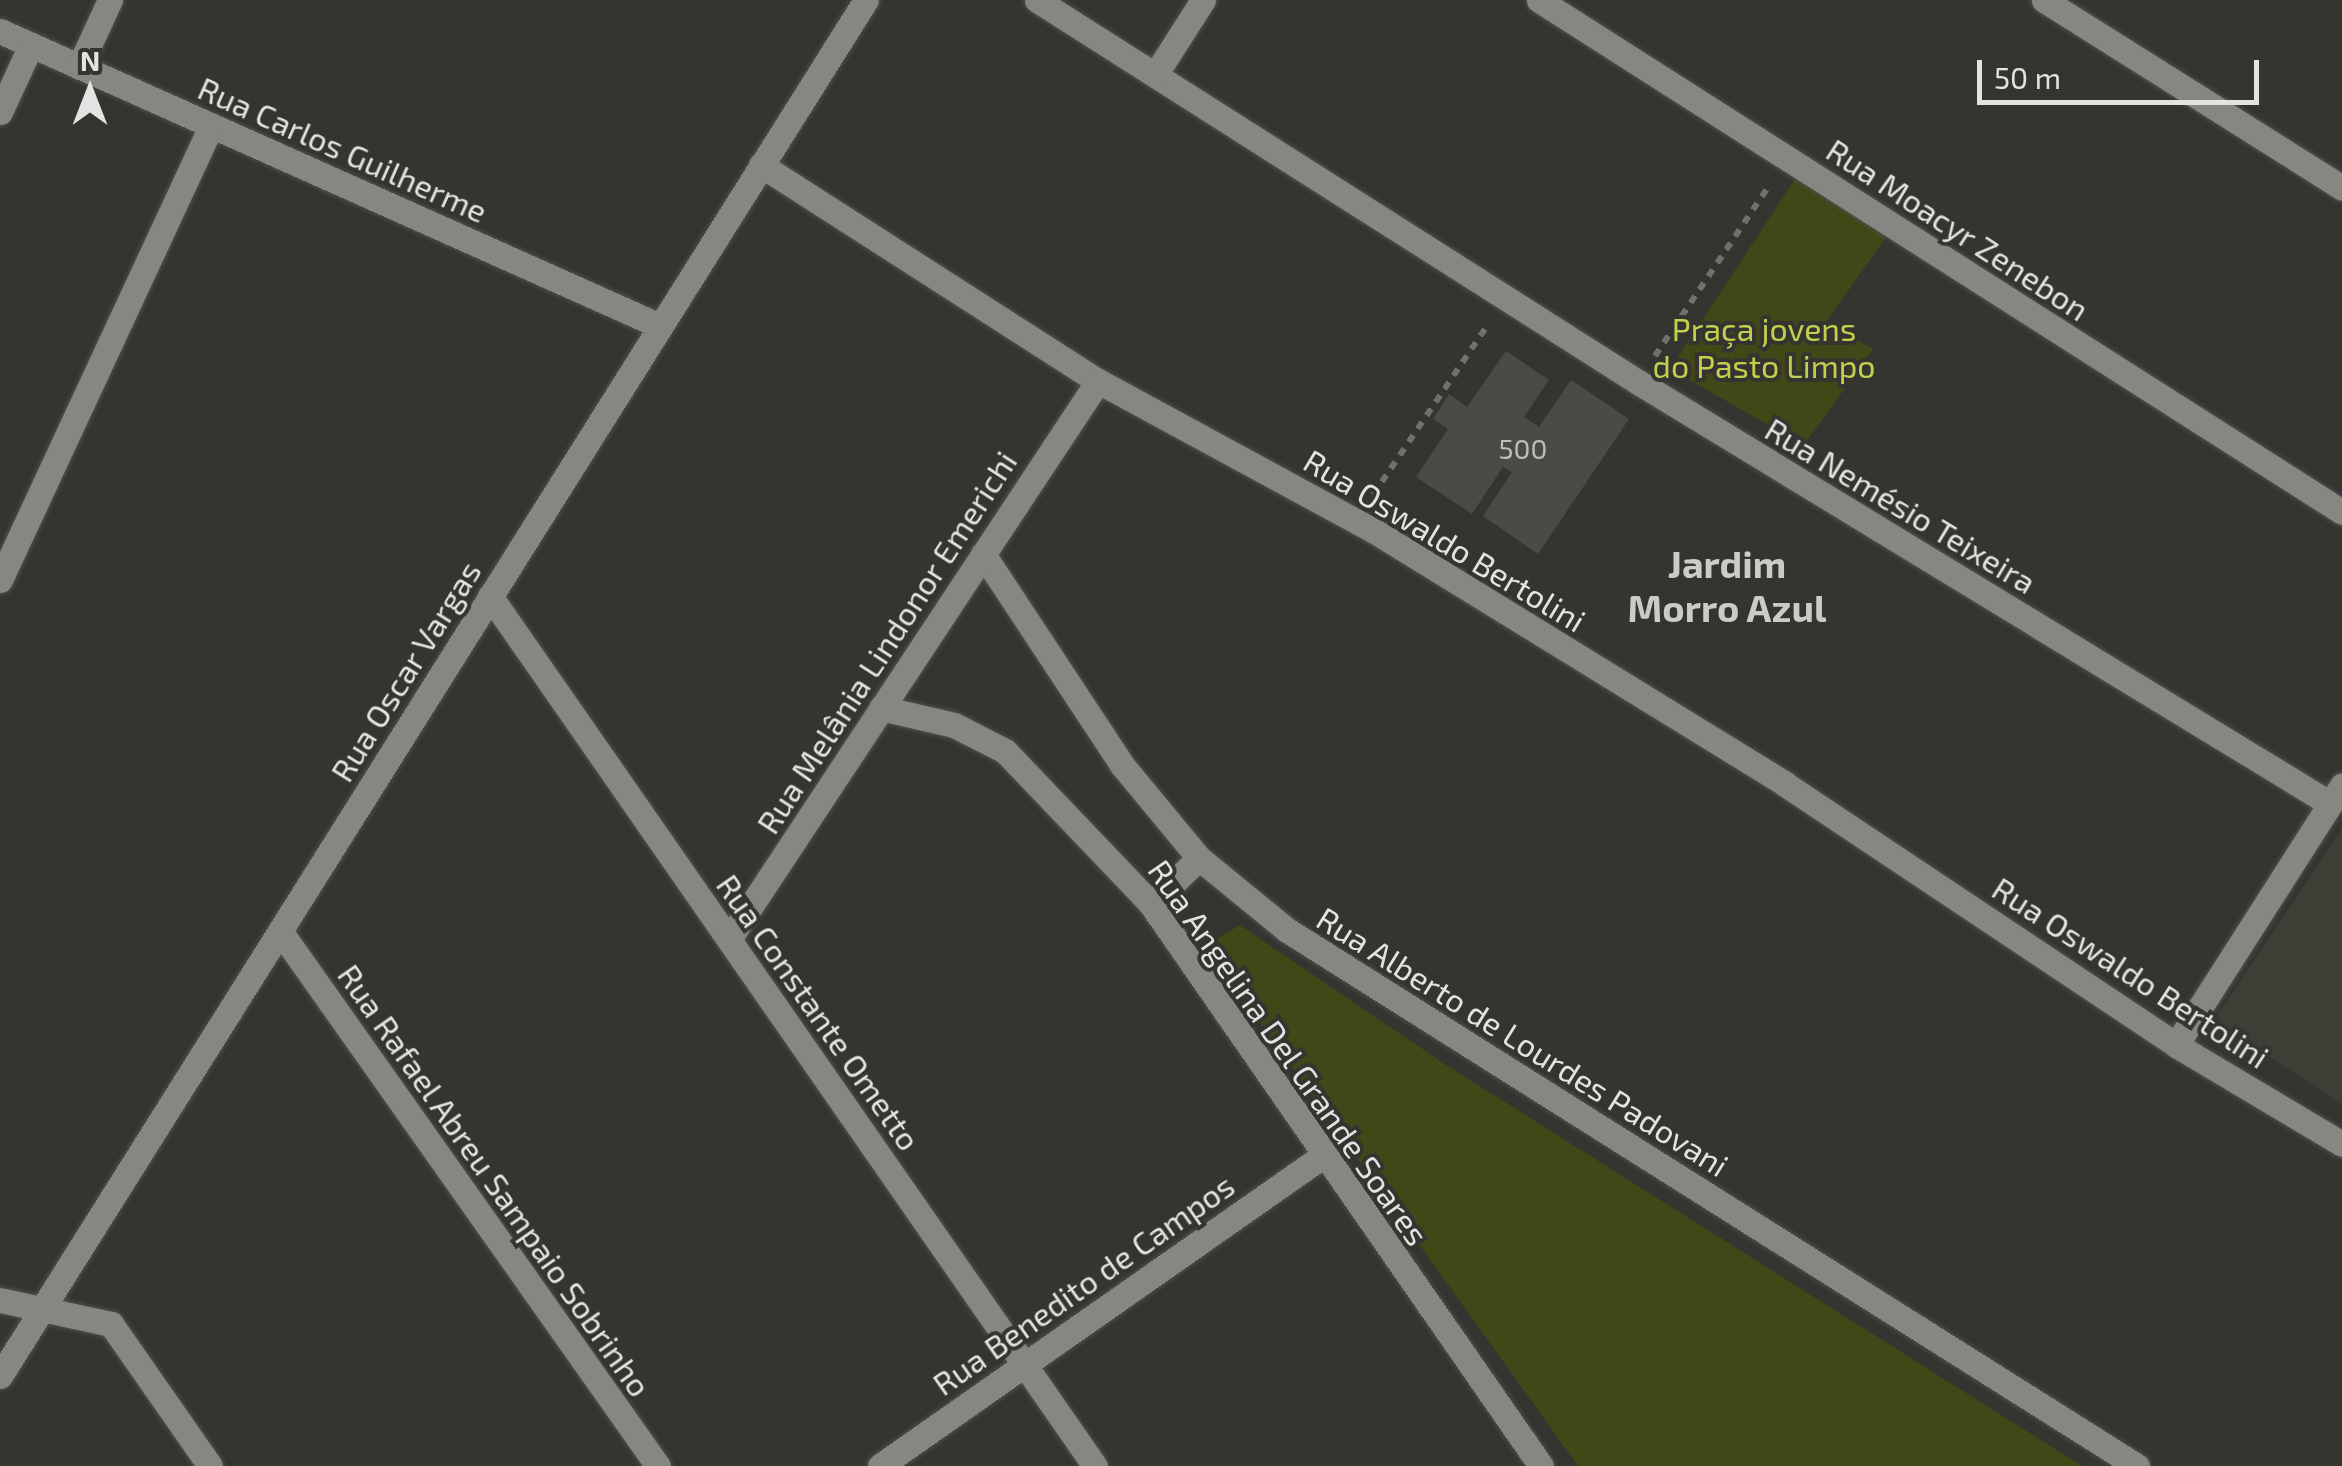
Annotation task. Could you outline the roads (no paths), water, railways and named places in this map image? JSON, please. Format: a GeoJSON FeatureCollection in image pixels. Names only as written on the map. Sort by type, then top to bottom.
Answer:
{"type":"FeatureCollection","features":[{"type":"Feature","properties":{"kind":"street"},"geometry":{"type":"LineString","coordinates":[[79,66],[110,0]]}},
{"type":"Feature","properties":{"kind":"street","name":"Rua Oscar Vargas"},"geometry":{"type":"LineString","coordinates":[[0,1376],[866,0]]}},
{"type":"Feature","properties":{"kind":"street","name":"Rua Nemésio Teixeira"},"geometry":{"type":"LineString","coordinates":[[1037,0],[1638,382],[2336,794]]}},
{"type":"Feature","properties":{"kind":"street"},"geometry":{"type":"LineString","coordinates":[[1156,75],[1204,0]]}},
{"type":"Feature","properties":{"kind":"street","name":"Rua Moacyr Zenebon"},"geometry":{"type":"LineString","coordinates":[[1539,0],[2342,512]]}},
{"type":"Feature","properties":{"kind":"street"},"geometry":{"type":"LineString","coordinates":[[2044,0],[2342,188]]}},
{"type":"Feature","properties":{"kind":"street","name":"Rua Carlos Guilherme"},"geometry":{"type":"LineString","coordinates":[[0,32],[660,326]]}},
{"type":"Feature","properties":{"kind":"street"},"geometry":{"type":"LineString","coordinates":[[0,112],[31,45]]}},
{"type":"Feature","properties":{"kind":"street"},"geometry":{"type":"LineString","coordinates":[[0,580],[211,126]]}},
{"type":"Feature","properties":{"kind":"street","name":"Rua Oswaldo Bertolini"},"geometry":{"type":"LineString","coordinates":[[760,165],[1098,380],[1355,520],[1785,784],[2176,1045],[2342,1144]]}},
{"type":"Feature","properties":{"kind":"street","name":"Rua Melânia Lindonor Emerichi"},"geometry":{"type":"LineString","coordinates":[[728,939],[1098,380]]}},
{"type":"Feature","properties":{"kind":"street","name":"Rua Alberto de Lourdes Padovani"},"geometry":{"type":"LineString","coordinates":[[983,554],[1122,764],[1199,858],[1287,930],[2137,1466]]}},
{"type":"Feature","properties":{"kind":"street","name":"Rua Constante Ometto"},"geometry":{"type":"LineString","coordinates":[[490,596],[1095,1466]]}},
{"type":"Feature","properties":{"kind":"street","name":"Rua Angelina Del Grande Soares"},"geometry":{"type":"LineString","coordinates":[[881,708],[954,725],[1005,751],[1152,904],[1542,1466]]}},
{"type":"Feature","properties":{"kind":"street"},"geometry":{"type":"LineString","coordinates":[[2176,1045],[2336,794]]}},
{"type":"Feature","properties":{"kind":"street"},"geometry":{"type":"LineString","coordinates":[[1152,904],[1199,858]]}},
{"type":"Feature","properties":{"kind":"street","name":"Rua Rafael Abreu Sampaio Sobrinho"},"geometry":{"type":"LineString","coordinates":[[280,931],[658,1466]]}},
{"type":"Feature","properties":{"kind":"street","name":"Rua Benedito de Campos"},"geometry":{"type":"LineString","coordinates":[[880,1466],[1324,1156]]}},
{"type":"Feature","properties":{"kind":"street"},"geometry":{"type":"LineString","coordinates":[[0,1300],[111,1324],[210,1466]]}},
{"type":"Feature","properties":{"kind":"district","name":"Jardim Morro Azul"},"geometry":{"type":"Point","coordinates":[1727,586]}},
{"type":"Feature","properties":{"kind":"park label","name":"Praça jovens do Pasto Limpo"},"geometry":{"type":"Point","coordinates":[1764,348]}}]}
